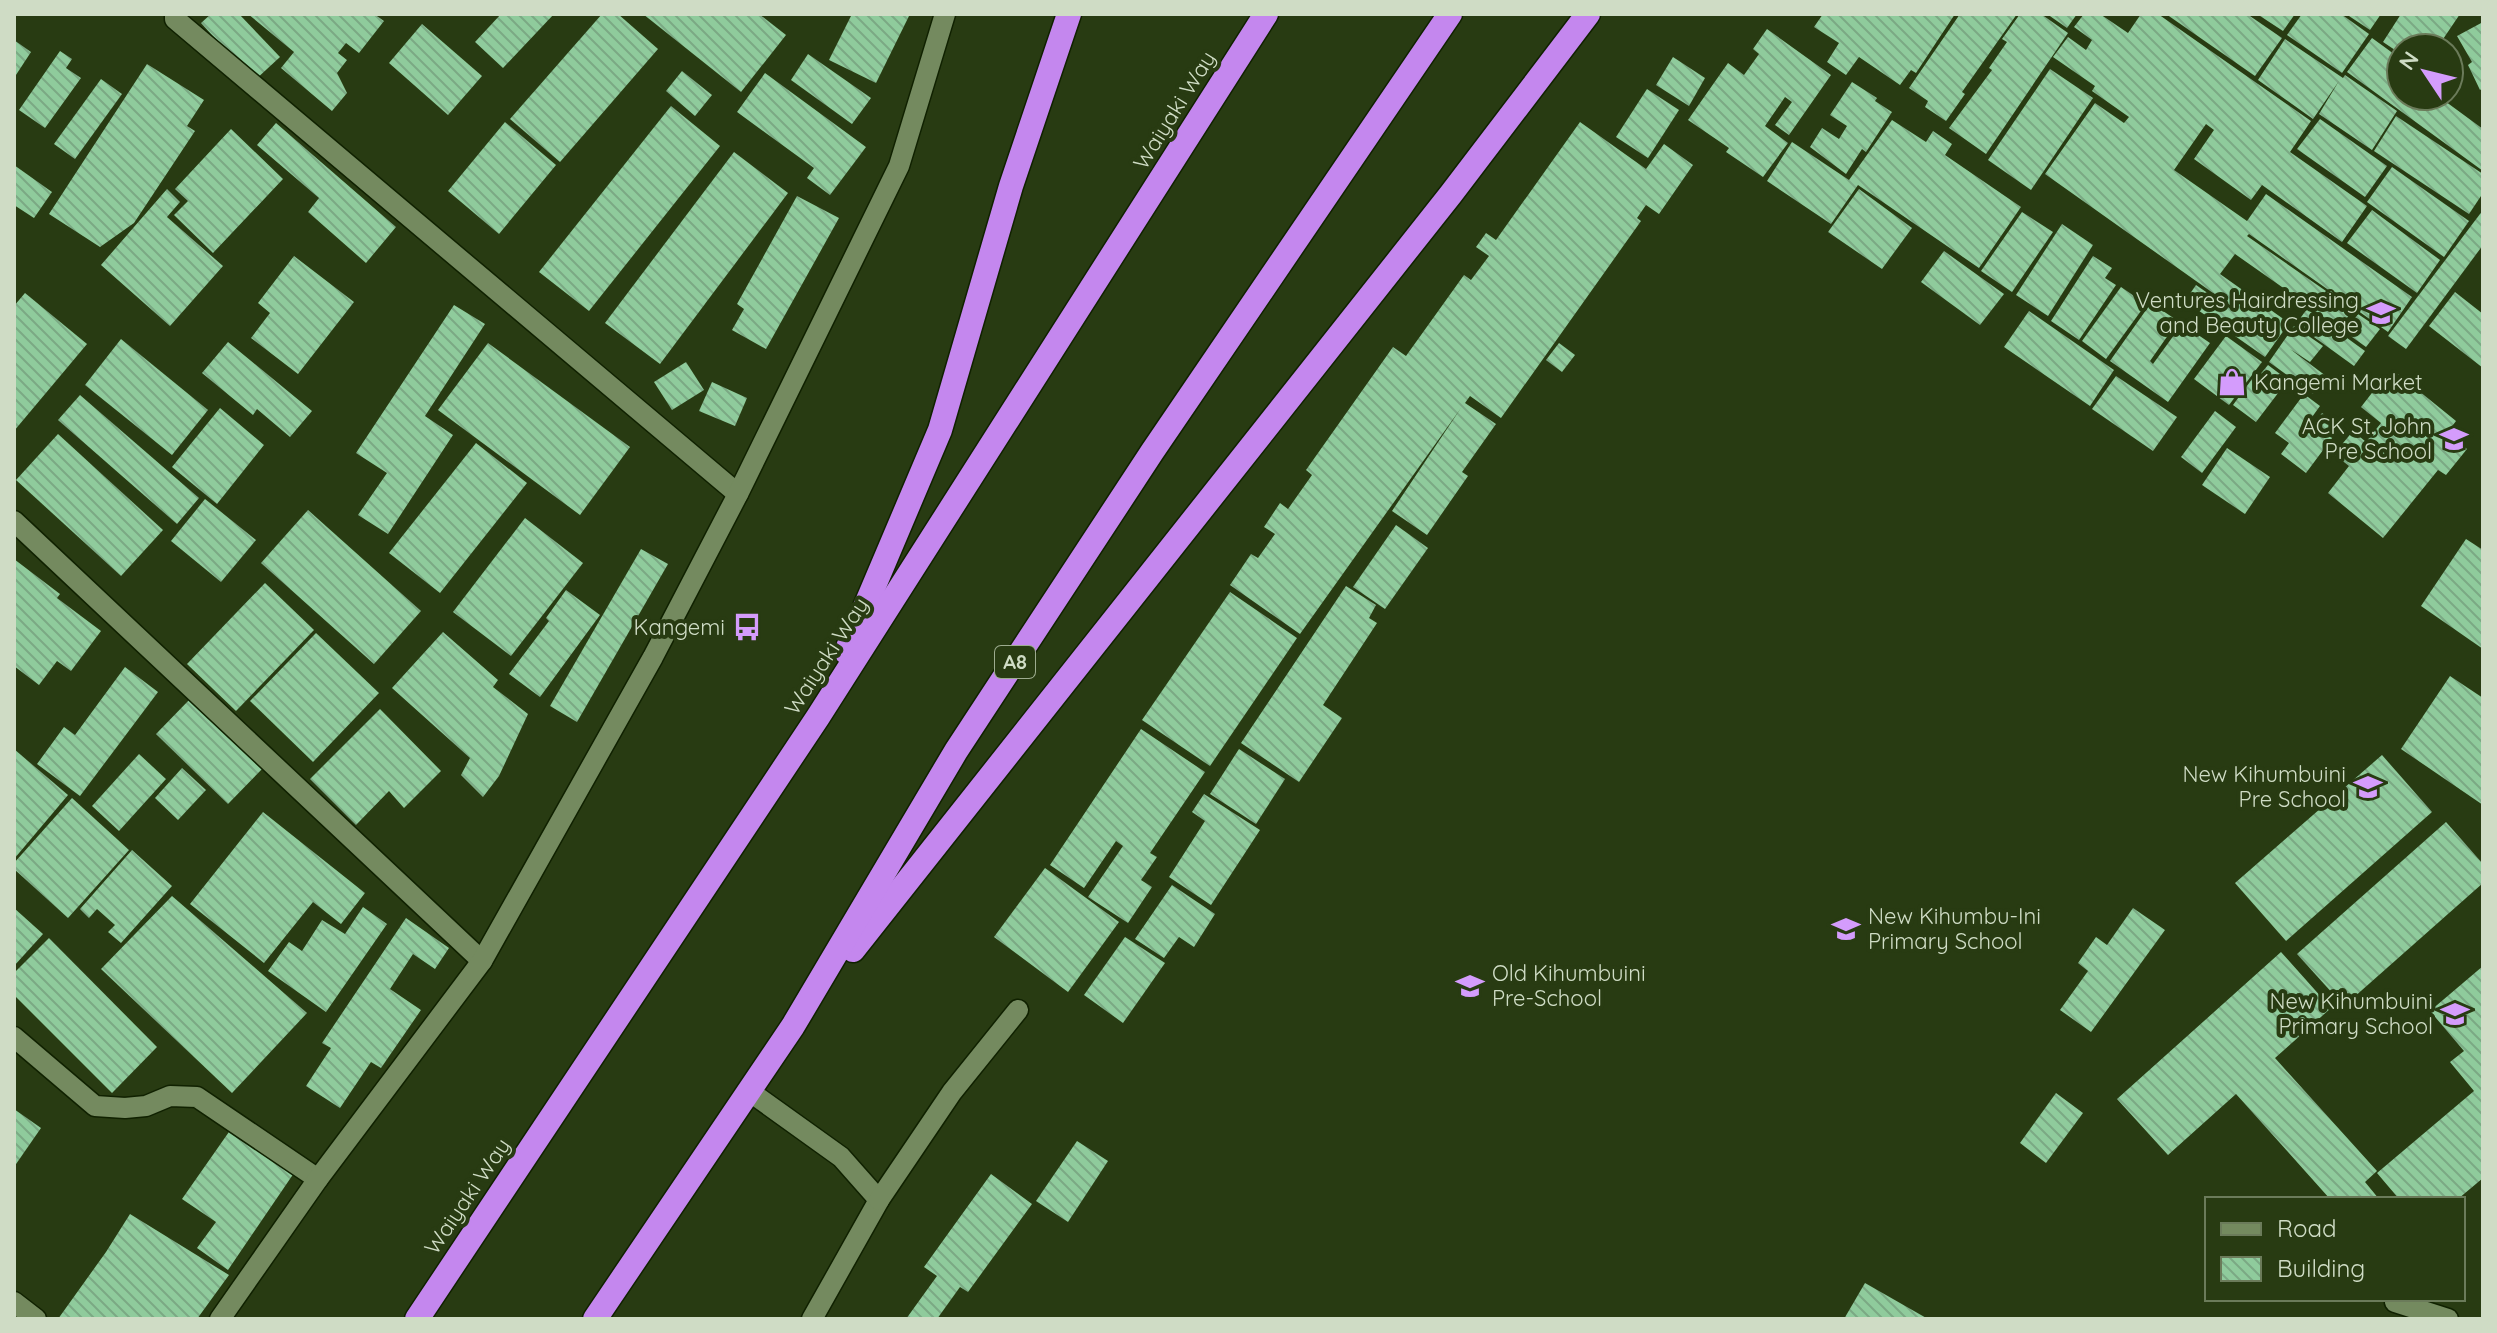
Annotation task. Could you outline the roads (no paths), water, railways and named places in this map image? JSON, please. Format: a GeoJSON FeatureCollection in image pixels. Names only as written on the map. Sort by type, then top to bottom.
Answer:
{"type":"FeatureCollection","features":[{"type":"Feature","properties":{"kind":"highway"},"geometry":{"type":"LineString","coordinates":[[818,717],[940,430],[1011,186],[1069,14]]}},
{"type":"Feature","properties":{"kind":"highway","name":"Waiyaki Way"},"geometry":{"type":"LineString","coordinates":[[417,1319],[818,717],[1266,14]]}},
{"type":"Feature","properties":{"kind":"highway","name":"A8"},"geometry":{"type":"LineString","coordinates":[[595,1319],[793,1026],[973,725],[1152,452],[1450,14]]}},
{"type":"Feature","properties":{"kind":"highway","name":"A8"},"geometry":{"type":"LineString","coordinates":[[793,1026],[1451,194],[1588,14]]}},
{"type":"Feature","properties":{"kind":"street"},"geometry":{"type":"LineString","coordinates":[[175,14],[175,19],[738,494]]}},
{"type":"Feature","properties":{"kind":"street"},"geometry":{"type":"LineString","coordinates":[[220,1319],[318,1179],[482,961],[653,657],[738,494],[899,166],[945,14]]}},
{"type":"Feature","properties":{"kind":"street"},"geometry":{"type":"LineString","coordinates":[[14,521],[482,961]]}},
{"type":"Feature","properties":{"kind":"street"},"geometry":{"type":"LineString","coordinates":[[812,1319],[879,1200],[952,1092],[1018,1010]]}},
{"type":"Feature","properties":{"kind":"street"},"geometry":{"type":"LineString","coordinates":[[14,1037],[95,1106],[125,1108],[146,1106],[170,1096],[197,1097],[318,1179]]}},
{"type":"Feature","properties":{"kind":"street"},"geometry":{"type":"LineString","coordinates":[[749,1091],[841,1157],[879,1200]]}},
{"type":"Feature","properties":{"kind":"street"},"geometry":{"type":"LineString","coordinates":[[14,1302],[36,1319]]}},
{"type":"Feature","properties":{"kind":"street"},"geometry":{"type":"LineString","coordinates":[[2395,1302],[2448,1319]]}},
{"type":"Feature","properties":{"kind":"place","name":"Ventures Hairdressing and Beauty College"},"geometry":{"type":"Point","coordinates":[2381,313]}},
{"type":"Feature","properties":{"kind":"place","name":"Kangemi Market"},"geometry":{"type":"Point","coordinates":[2232,382]}},
{"type":"Feature","properties":{"kind":"place","name":"ACK St. John Pre School"},"geometry":{"type":"Point","coordinates":[2454,439]}},
{"type":"Feature","properties":{"kind":"place","name":"Kangemi"},"geometry":{"type":"Point","coordinates":[747,627]}},
{"type":"Feature","properties":{"kind":"place","name":"New Kihumbuini Pre School"},"geometry":{"type":"Point","coordinates":[2368,787]}},
{"type":"Feature","properties":{"kind":"place","name":"New Kihumbu-Ini Primary School"},"geometry":{"type":"Point","coordinates":[1846,929]}},
{"type":"Feature","properties":{"kind":"place","name":"Old Kihumbuini Pre-School"},"geometry":{"type":"Point","coordinates":[1470,986]}},
{"type":"Feature","properties":{"kind":"place","name":"New Kihumbuini Primary School"},"geometry":{"type":"Point","coordinates":[2455,1014]}}]}
